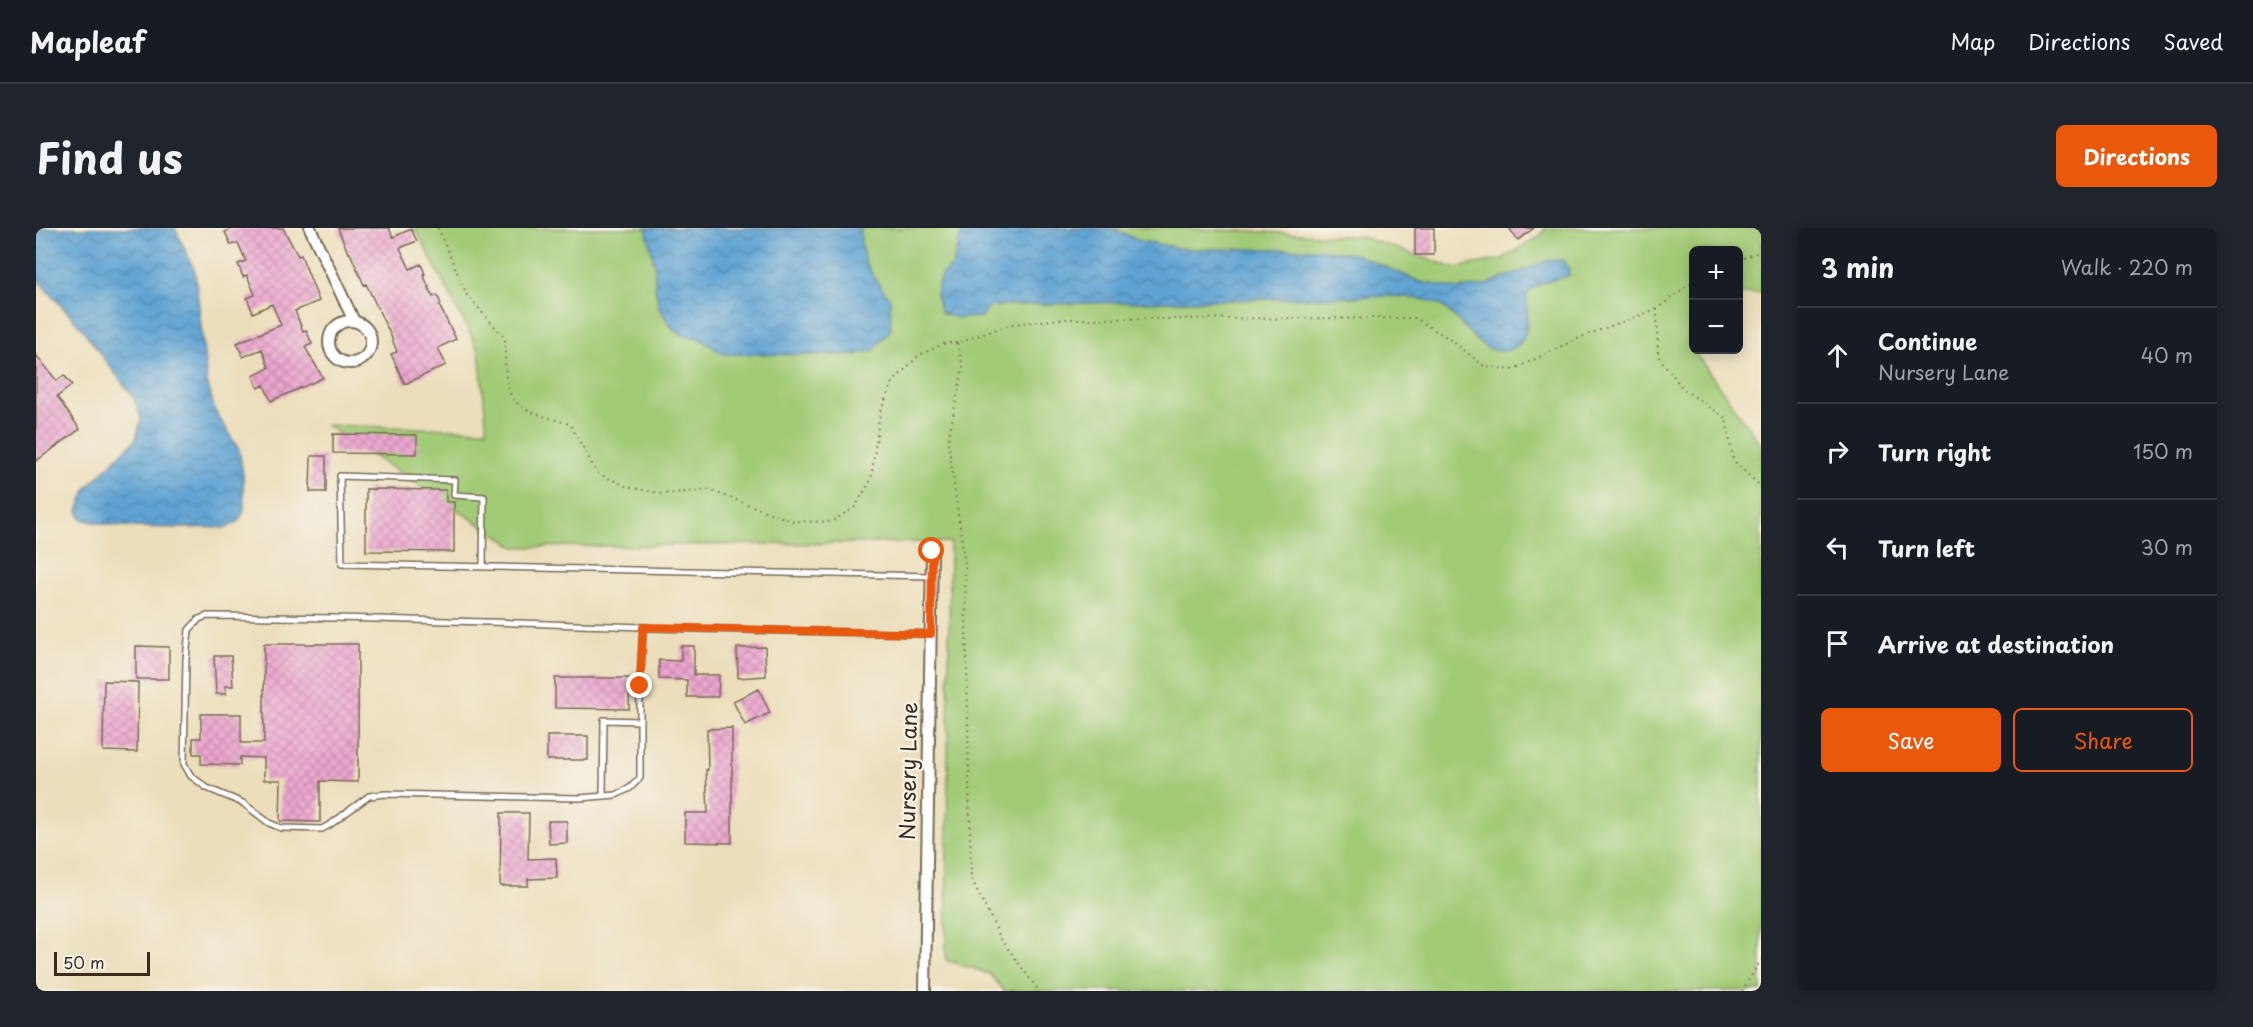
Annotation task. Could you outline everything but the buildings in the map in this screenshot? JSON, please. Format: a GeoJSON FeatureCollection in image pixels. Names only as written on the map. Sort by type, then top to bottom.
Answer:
{"type":"FeatureCollection","features":[{"type":"Feature","properties":{"kind":"street"},"geometry":{"type":"LineString","coordinates":[[310,228],[354,321]]}},
{"type":"Feature","properties":{"kind":"street","name":"Nursery Lane"},"geometry":{"type":"LineString","coordinates":[[926,991],[932,551]]}},
{"type":"Feature","properties":{"kind":"lane"},"geometry":{"type":"LineString","coordinates":[[483,566],[484,497],[454,495],[455,480],[340,476],[342,564],[932,576]]}},
{"type":"Feature","properties":{"kind":"lane"},"geometry":{"type":"LineString","coordinates":[[643,627],[640,686],[640,778],[630,788],[616,795],[580,798],[385,794],[369,796],[322,829],[281,828],[243,803],[207,788],[191,776],[184,764],[186,659],[189,630],[199,619],[207,616],[325,617],[931,634]]}},
{"type":"Feature","properties":{"kind":"lane"},"geometry":{"type":"LineString","coordinates":[[603,796],[604,720],[640,721]]}},
{"type":"Feature","properties":{"kind":"path"},"geometry":{"type":"LineString","coordinates":[[438,228],[467,295],[505,338],[505,382],[515,404],[533,414],[570,424],[597,473],[628,487],[662,494],[709,490],[792,521],[831,522],[855,507],[871,480],[880,412],[893,382],[919,355],[946,343],[957,343],[1012,324],[1064,319],[1415,318],[1451,340],[1484,366],[1512,370],[1581,337],[1657,309],[1689,284]]}},
{"type":"Feature","properties":{"kind":"path"},"geometry":{"type":"LineString","coordinates":[[1743,258],[1761,251]]}},
{"type":"Feature","properties":{"kind":"path"},"geometry":{"type":"LineString","coordinates":[[1657,309],[1658,356],[1683,389],[1726,418],[1733,460],[1761,487]]}},
{"type":"Feature","properties":{"kind":"path"},"geometry":{"type":"LineString","coordinates":[[957,343],[963,367],[948,441],[965,564],[971,878],[1001,939],[1039,991]]}},
{"type":"Feature","properties":{"kind":"path"},"geometry":{"type":"LineString","coordinates":[[1742,991],[1761,960]]}},
{"type":"Feature","properties":{"kind":"green space"},"geometry":{"type":"Polygon","coordinates":[[[415,228],[1182,228],[1362,237],[1455,268],[1502,259],[1540,236],[1545,228],[1761,228],[1761,293],[1743,294],[1743,246],[1689,246],[1688,343],[1689,354],[1696,354],[1761,445],[1761,991],[1004,991],[990,974],[946,960],[950,542],[515,547],[326,425],[487,430],[479,351],[415,228]]]}},
{"type":"Feature","properties":{"kind":"water"},"geometry":{"type":"Polygon","coordinates":[[[36,228],[175,228],[195,271],[207,382],[215,411],[239,450],[243,474],[244,511],[238,522],[226,528],[153,528],[117,526],[81,519],[78,510],[87,488],[136,439],[141,419],[134,398],[79,325],[36,278],[36,228]]]}},
{"type":"Feature","properties":{"kind":"water"},"geometry":{"type":"Polygon","coordinates":[[[646,228],[861,228],[865,262],[890,299],[891,329],[874,350],[853,355],[724,354],[697,337],[688,337],[673,330],[659,307],[655,287],[655,266],[646,228]]]}},
{"type":"Feature","properties":{"kind":"water"},"geometry":{"type":"Polygon","coordinates":[[[962,228],[1111,228],[1141,241],[1186,249],[1322,249],[1357,255],[1421,282],[1458,289],[1483,286],[1549,260],[1564,260],[1569,268],[1569,275],[1541,284],[1531,290],[1527,295],[1527,326],[1522,340],[1511,349],[1500,351],[1481,344],[1440,305],[1394,296],[1006,305],[989,307],[982,317],[957,318],[941,313],[936,294],[940,277],[953,265],[962,228]]]}},
{"type":"Feature","properties":{"kind":"route"},"geometry":{"type":"LineString","coordinates":[[640,686],[643,627],[931,634],[932,551]]}}]}
